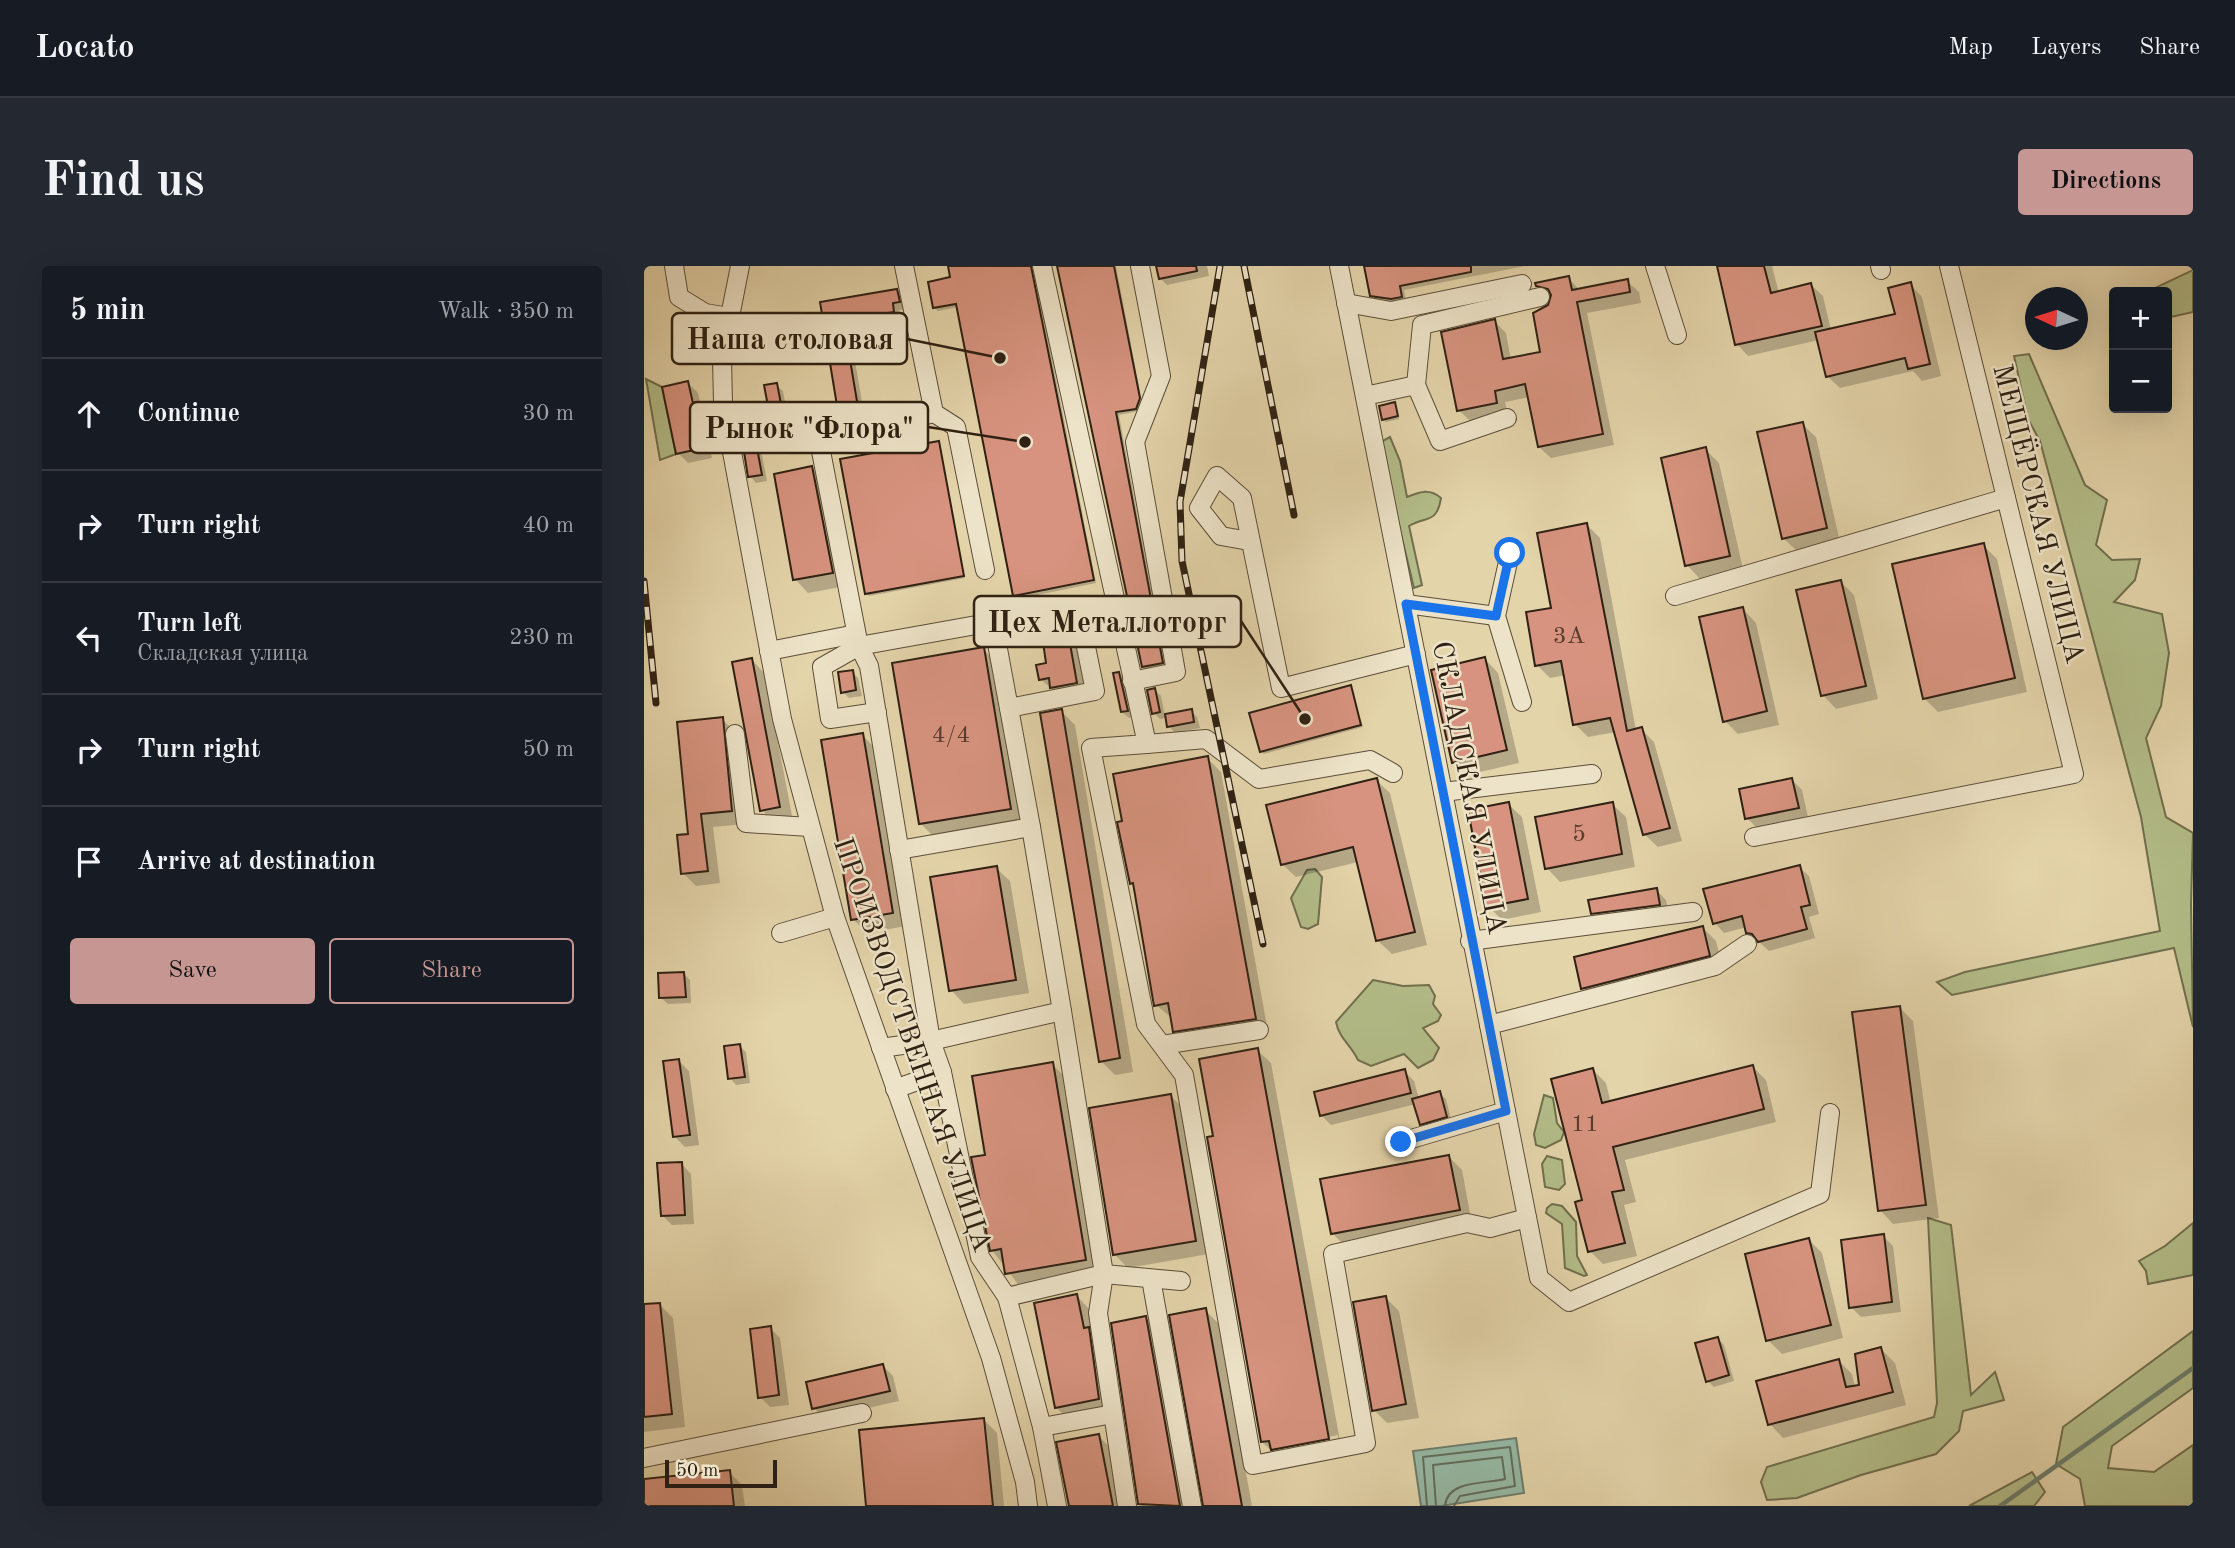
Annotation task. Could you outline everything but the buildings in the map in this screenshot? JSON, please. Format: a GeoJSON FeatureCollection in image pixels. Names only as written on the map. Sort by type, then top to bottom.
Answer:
{"type":"FeatureCollection","features":[{"type":"Feature","properties":{"kind":"street"},"geometry":{"type":"LineString","coordinates":[[674,266],[679,297],[705,313],[729,317]]}},
{"type":"Feature","properties":{"kind":"street","name":"ПРОИЗВОДСТВЕННАЯ УЛИЦА"},"geometry":{"type":"LineString","coordinates":[[740,266],[722,357],[723,404],[782,719],[835,918],[991,1357],[1025,1482],[1028,1506]]}},
{"type":"Feature","properties":{"kind":"street"},"geometry":{"type":"LineString","coordinates":[[904,266],[934,413],[956,427],[985,570]]}},
{"type":"Feature","properties":{"kind":"street"},"geometry":{"type":"LineString","coordinates":[[1042,266],[1147,744]]}},
{"type":"Feature","properties":{"kind":"street"},"geometry":{"type":"LineString","coordinates":[[1132,681],[1176,672],[1135,442],[1161,376],[1140,266]]}},
{"type":"Feature","properties":{"kind":"street","name":"СКЛАДСКАЯ УЛИЦА"},"geometry":{"type":"LineString","coordinates":[[1339,266],[1470,941],[1539,1278],[1569,1302],[1820,1194],[1830,1113]]}},
{"type":"Feature","properties":{"kind":"street"},"geometry":{"type":"LineString","coordinates":[[1655,266],[1677,335]]}},
{"type":"Feature","properties":{"kind":"street","name":"МЕЩЁРСКАЯ УЛИЦА"},"geometry":{"type":"LineString","coordinates":[[1754,837],[2074,774],[1950,266]]}},
{"type":"Feature","properties":{"kind":"street"},"geometry":{"type":"LineString","coordinates":[[1346,303],[1391,311],[1522,284]]}},
{"type":"Feature","properties":{"kind":"street"},"geometry":{"type":"LineString","coordinates":[[1507,418],[1440,440],[1416,385],[1422,325],[1540,297]]}},
{"type":"Feature","properties":{"kind":"street"},"geometry":{"type":"LineString","coordinates":[[1365,396],[1416,385]]}},
{"type":"Feature","properties":{"kind":"street"},"geometry":{"type":"LineString","coordinates":[[934,413],[819,441],[858,640],[869,666],[930,1041],[942,1072],[980,1257],[1007,1297],[1042,1427],[1057,1506]]}},
{"type":"Feature","properties":{"kind":"street"},"geometry":{"type":"LineString","coordinates":[[1675,596],[2006,498]]}},
{"type":"Feature","properties":{"kind":"street"},"geometry":{"type":"LineString","coordinates":[[1249,541],[1281,688],[1416,654]]}},
{"type":"Feature","properties":{"kind":"street"},"geometry":{"type":"LineString","coordinates":[[1510,553],[1496,616],[1521,702]]}},
{"type":"Feature","properties":{"kind":"street"},"geometry":{"type":"LineString","coordinates":[[1406,604],[1496,616]]}},
{"type":"Feature","properties":{"kind":"street"},"geometry":{"type":"LineString","coordinates":[[769,651],[993,622],[1031,828],[1104,1274],[1098,1313],[1127,1506]]}},
{"type":"Feature","properties":{"kind":"street"},"geometry":{"type":"LineString","coordinates":[[1009,708],[1095,691],[1083,632]]}},
{"type":"Feature","properties":{"kind":"street"},"geometry":{"type":"LineString","coordinates":[[858,640],[822,667],[830,719],[877,712]]}},
{"type":"Feature","properties":{"kind":"street"},"geometry":{"type":"LineString","coordinates":[[734,734],[746,823],[810,827]]}},
{"type":"Feature","properties":{"kind":"street"},"geometry":{"type":"LineString","coordinates":[[1393,773],[1370,760],[1259,779],[1206,739],[1091,748],[1146,1024],[1184,1075],[1253,1465],[1366,1443],[1333,1254],[1467,1223],[1490,1228],[1527,1218]]}},
{"type":"Feature","properties":{"kind":"street"},"geometry":{"type":"LineString","coordinates":[[1443,792],[1592,774]]}},
{"type":"Feature","properties":{"kind":"street"},"geometry":{"type":"LineString","coordinates":[[899,850],[1031,828]]}},
{"type":"Feature","properties":{"kind":"street"},"geometry":{"type":"LineString","coordinates":[[1470,941],[1693,912]]}},
{"type":"Feature","properties":{"kind":"street"},"geometry":{"type":"LineString","coordinates":[[781,933],[835,918]]}},
{"type":"Feature","properties":{"kind":"street"},"geometry":{"type":"LineString","coordinates":[[1489,1024],[1715,966],[1747,944]]}},
{"type":"Feature","properties":{"kind":"street"},"geometry":{"type":"LineString","coordinates":[[881,1048],[930,1041],[1062,1011]]}},
{"type":"Feature","properties":{"kind":"street"},"geometry":{"type":"LineString","coordinates":[[1162,1045],[1259,1030]]}},
{"type":"Feature","properties":{"kind":"street"},"geometry":{"type":"LineString","coordinates":[[895,1089],[942,1072]]}},
{"type":"Feature","properties":{"kind":"street"},"geometry":{"type":"LineString","coordinates":[[1401,1142],[1506,1111]]}},
{"type":"Feature","properties":{"kind":"street"},"geometry":{"type":"LineString","coordinates":[[1007,1297],[1104,1274],[1181,1282]]}},
{"type":"Feature","properties":{"kind":"street"},"geometry":{"type":"LineString","coordinates":[[1151,1279],[1192,1506]]}},
{"type":"Feature","properties":{"kind":"street"},"geometry":{"type":"LineString","coordinates":[[644,1458],[863,1413]]}},
{"type":"Feature","properties":{"kind":"street"},"geometry":{"type":"LineString","coordinates":[[1042,1427],[1114,1414]]}},
{"type":"Feature","properties":{"kind":"shaded area"},"geometry":{"type":"Polygon","coordinates":[[[2193,270],[2193,312],[2172,317],[2172,287],[2157,287],[2193,270]]]}},
{"type":"Feature","properties":{"kind":"shaded area"},"geometry":{"type":"Polygon","coordinates":[[[2029,354],[2085,485],[2107,500],[2096,545],[2112,560],[2140,559],[2135,580],[2114,602],[2162,614],[2169,653],[2161,706],[2146,738],[2166,817],[2193,833],[2193,1027],[2174,948],[1952,995],[1937,982],[1965,972],[2160,931],[2141,817],[2040,441],[2028,419],[2014,356],[2029,354]]]}},
{"type":"Feature","properties":{"kind":"shaded area"},"geometry":{"type":"Polygon","coordinates":[[[646,379],[662,387],[676,454],[660,460],[646,379]]]}},
{"type":"Feature","properties":{"kind":"shaded area"},"geometry":{"type":"Polygon","coordinates":[[[1390,437],[1400,461],[1407,497],[1428,492],[1441,498],[1434,516],[1409,526],[1422,585],[1414,588],[1379,443],[1390,437]]]}},
{"type":"Feature","properties":{"kind":"shaded area"},"geometry":{"type":"Polygon","coordinates":[[[1315,869],[1322,877],[1318,924],[1308,929],[1301,927],[1291,898],[1307,870],[1315,869]]]}},
{"type":"Feature","properties":{"kind":"shaded area"},"geometry":{"type":"Polygon","coordinates":[[[1373,980],[1403,986],[1429,985],[1435,996],[1433,1004],[1441,1015],[1438,1021],[1423,1028],[1439,1048],[1433,1060],[1418,1068],[1404,1054],[1371,1066],[1358,1060],[1336,1022],[1373,980]]]}},
{"type":"Feature","properties":{"kind":"shaded area"},"geometry":{"type":"Polygon","coordinates":[[[1544,1095],[1553,1098],[1557,1123],[1564,1132],[1561,1140],[1545,1148],[1536,1145],[1534,1134],[1544,1095]]]}},
{"type":"Feature","properties":{"kind":"shaded area"},"geometry":{"type":"Polygon","coordinates":[[[1547,1156],[1562,1160],[1565,1184],[1559,1190],[1545,1187],[1542,1164],[1547,1156]]]}},
{"type":"Feature","properties":{"kind":"shaded area"},"geometry":{"type":"Polygon","coordinates":[[[1552,1204],[1562,1206],[1576,1222],[1577,1256],[1587,1275],[1565,1268],[1562,1224],[1546,1213],[1552,1204]]]}},
{"type":"Feature","properties":{"kind":"shaded area"},"geometry":{"type":"Polygon","coordinates":[[[1928,1218],[1951,1225],[1971,1395],[1995,1372],[2004,1400],[1963,1411],[1959,1431],[1936,1454],[1861,1475],[1797,1498],[1767,1500],[1761,1482],[1767,1467],[1934,1417],[1937,1403],[1928,1218]]]}},
{"type":"Feature","properties":{"kind":"shaded area"},"geometry":{"type":"Polygon","coordinates":[[[2193,1223],[2193,1275],[2148,1284],[2146,1271],[2139,1261],[2165,1246],[2193,1223]]]}},
{"type":"Feature","properties":{"kind":"shaded area"},"geometry":{"type":"Polygon","coordinates":[[[2193,1331],[2193,1388],[2112,1446],[2108,1468],[2154,1472],[2193,1445],[2193,1506],[2085,1506],[2080,1479],[2056,1464],[2063,1427],[2193,1331]]]}},
{"type":"Feature","properties":{"kind":"shaded area"},"geometry":{"type":"Polygon","coordinates":[[[2032,1472],[2045,1492],[2034,1506],[1969,1506],[2032,1472]]]}},
{"type":"Feature","properties":{"kind":"water"},"geometry":{"type":"Polygon","coordinates":[[[1516,1438],[1524,1493],[1441,1506],[1421,1506],[1413,1451],[1516,1438]]]}},
{"type":"Feature","properties":{"kind":"waterway"},"geometry":{"type":"LineString","coordinates":[[2000,1506],[2193,1368]]}},
{"type":"Feature","properties":{"kind":"railway"},"geometry":{"type":"LineString","coordinates":[[1220,266],[1180,502],[1182,561],[1263,944]]}},
{"type":"Feature","properties":{"kind":"railway"},"geometry":{"type":"LineString","coordinates":[[1244,266],[1294,515]]}},
{"type":"Feature","properties":{"kind":"railway"},"geometry":{"type":"LineString","coordinates":[[644,581],[656,703]]}},
{"type":"Feature","properties":{"kind":"place","name":"Наша столовая"},"geometry":{"type":"Point","coordinates":[1000,358]}},
{"type":"Feature","properties":{"kind":"place","name":"Рынок \"Флора\""},"geometry":{"type":"Point","coordinates":[1025,442]}},
{"type":"Feature","properties":{"kind":"place","name":"Цех Металлоторг"},"geometry":{"type":"Point","coordinates":[1305,719]}},
{"type":"Feature","properties":{"kind":"route"},"geometry":{"type":"LineString","coordinates":[[1401,1142],[1506,1111],[1470,941],[1406,604],[1496,616],[1510,553]]}}]}
